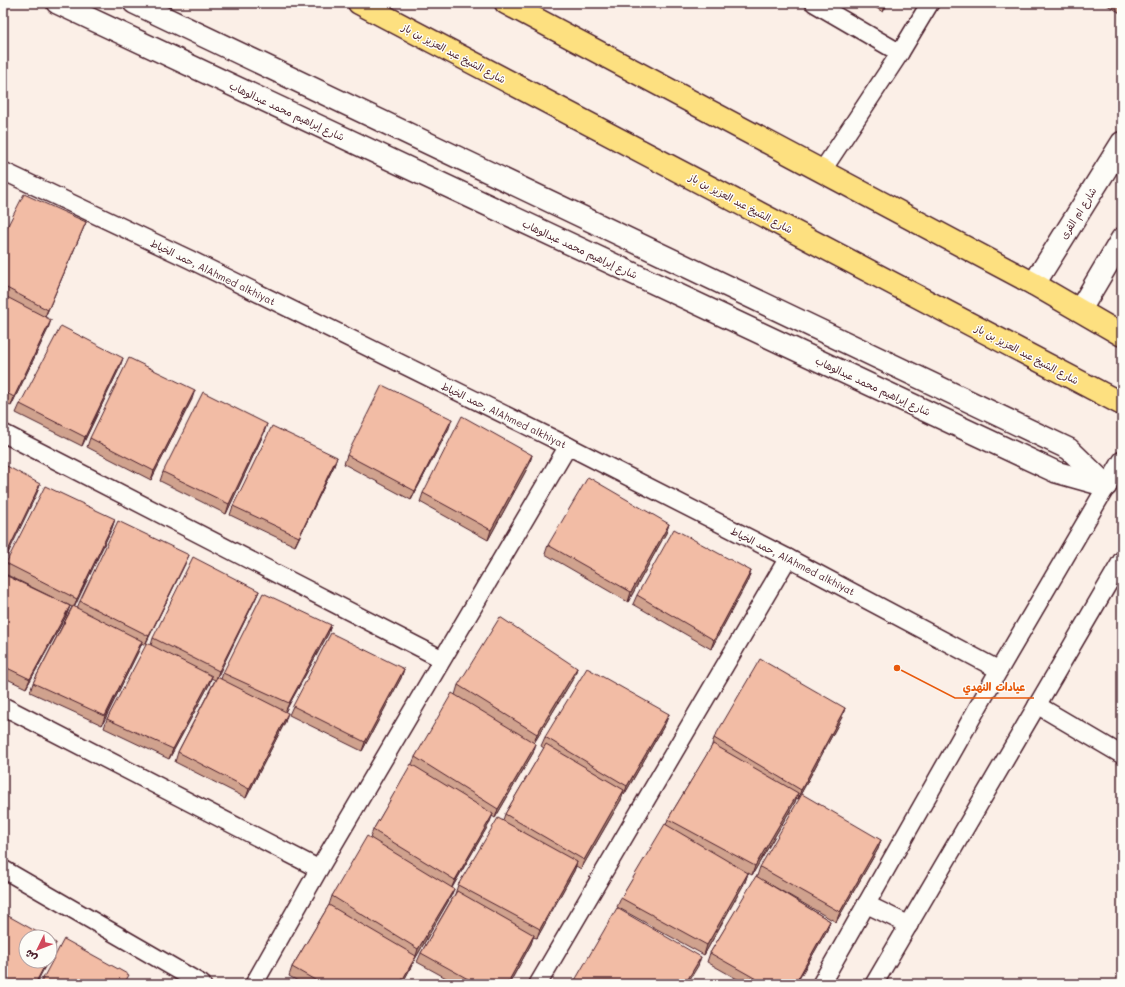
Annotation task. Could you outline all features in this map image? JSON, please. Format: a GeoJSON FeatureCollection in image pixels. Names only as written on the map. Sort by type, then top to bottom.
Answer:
{"type":"FeatureCollection","features":[{"type":"Feature","properties":{"kind":"main road","name":"شارع الشيخ عبد العزيز بن باز"},"geometry":{"type":"LineString","coordinates":[[359,3],[1122,404]]}},
{"type":"Feature","properties":{"kind":"main road"},"geometry":{"type":"LineString","coordinates":[[506,3],[1034,284],[1122,335]]}},
{"type":"Feature","properties":{"kind":"main road","name":"شارع ام القرى"},"geometry":{"type":"LineString","coordinates":[[1034,284],[1122,142]]}},
{"type":"Feature","properties":{"kind":"main road"},"geometry":{"type":"LineString","coordinates":[[1080,310],[1122,239]]}},
{"type":"Feature","properties":{"kind":"street","name":"شارع إبراهيم محمد عبدالوهاب"},"geometry":{"type":"LineString","coordinates":[[57,3],[1056,472],[1106,486]]}},
{"type":"Feature","properties":{"kind":"street"},"geometry":{"type":"LineString","coordinates":[[134,3],[1069,449],[1106,486]]}},
{"type":"Feature","properties":{"kind":"street"},"geometry":{"type":"LineString","coordinates":[[814,3],[900,53]]}},
{"type":"Feature","properties":{"kind":"street"},"geometry":{"type":"LineString","coordinates":[[822,171],[900,53],[930,3]]}},
{"type":"Feature","properties":{"kind":"street","name":"حمد الخياط, AlAhmed alkhiyat"},"geometry":{"type":"LineString","coordinates":[[3,172],[189,259],[568,446],[788,558],[999,670]]}},
{"type":"Feature","properties":{"kind":"street"},"geometry":{"type":"LineString","coordinates":[[3,433],[442,659]]}},
{"type":"Feature","properties":{"kind":"street"},"geometry":{"type":"LineString","coordinates":[[254,984],[318,869],[568,446]]}},
{"type":"Feature","properties":{"kind":"street"},"geometry":{"type":"LineString","coordinates":[[821,984],[999,670],[1122,460]]}},
{"type":"Feature","properties":{"kind":"street"},"geometry":{"type":"LineString","coordinates":[[538,984],[788,558]]}},
{"type":"Feature","properties":{"kind":"street"},"geometry":{"type":"LineString","coordinates":[[874,984],[1122,560]]}},
{"type":"Feature","properties":{"kind":"street"},"geometry":{"type":"LineString","coordinates":[[1038,705],[1122,755]]}},
{"type":"Feature","properties":{"kind":"street"},"geometry":{"type":"LineString","coordinates":[[3,706],[318,869]]}},
{"type":"Feature","properties":{"kind":"street"},"geometry":{"type":"LineString","coordinates":[[3,869],[202,984]]}},
{"type":"Feature","properties":{"kind":"street"},"geometry":{"type":"LineString","coordinates":[[866,904],[909,925]]}},
{"type":"Feature","properties":{"kind":"building"},"geometry":{"type":"Polygon","coordinates":[[[24,194],[86,222],[48,310],[3,286],[3,235],[24,194]]]}},
{"type":"Feature","properties":{"kind":"building"},"geometry":{"type":"Polygon","coordinates":[[[3,295],[51,320],[14,397],[3,391],[3,295]]]}},
{"type":"Feature","properties":{"kind":"building"},"geometry":{"type":"Polygon","coordinates":[[[61,326],[123,358],[85,437],[20,404],[61,326]]]}},
{"type":"Feature","properties":{"kind":"building"},"geometry":{"type":"Polygon","coordinates":[[[129,358],[195,390],[154,471],[90,438],[129,358]]]}},
{"type":"Feature","properties":{"kind":"building"},"geometry":{"type":"Polygon","coordinates":[[[382,385],[452,419],[415,491],[347,455],[382,385]]]}},
{"type":"Feature","properties":{"kind":"building"},"geometry":{"type":"Polygon","coordinates":[[[203,392],[267,424],[229,504],[163,472],[203,392]]]}},
{"type":"Feature","properties":{"kind":"building"},"geometry":{"type":"Polygon","coordinates":[[[462,416],[532,455],[491,530],[423,493],[462,416]]]}},
{"type":"Feature","properties":{"kind":"building"},"geometry":{"type":"Polygon","coordinates":[[[272,426],[337,457],[299,537],[233,506],[272,426]]]}},
{"type":"Feature","properties":{"kind":"building"},"geometry":{"type":"Polygon","coordinates":[[[3,464],[40,484],[3,561],[3,464]]]}},
{"type":"Feature","properties":{"kind":"building"},"geometry":{"type":"Polygon","coordinates":[[[588,477],[669,524],[631,592],[548,545],[588,477]]]}},
{"type":"Feature","properties":{"kind":"building"},"geometry":{"type":"Polygon","coordinates":[[[45,486],[115,519],[77,599],[6,563],[45,486]]]}},
{"type":"Feature","properties":{"kind":"building"},"geometry":{"type":"Polygon","coordinates":[[[118,521],[189,555],[149,636],[80,601],[118,521]]]}},
{"type":"Feature","properties":{"kind":"building"},"geometry":{"type":"Polygon","coordinates":[[[674,529],[751,571],[714,640],[637,595],[674,529]]]}},
{"type":"Feature","properties":{"kind":"building"},"geometry":{"type":"Polygon","coordinates":[[[193,557],[259,591],[219,671],[153,638],[193,557]]]}},
{"type":"Feature","properties":{"kind":"building"},"geometry":{"type":"Polygon","coordinates":[[[3,574],[70,606],[30,679],[3,666],[3,574]]]}},
{"type":"Feature","properties":{"kind":"building"},"geometry":{"type":"Polygon","coordinates":[[[263,593],[331,625],[289,703],[223,673],[263,593]]]}},
{"type":"Feature","properties":{"kind":"building"},"geometry":{"type":"Polygon","coordinates":[[[73,606],[142,641],[105,716],[33,683],[73,606]]]}},
{"type":"Feature","properties":{"kind":"building"},"geometry":{"type":"Polygon","coordinates":[[[500,617],[577,668],[537,734],[458,685],[500,617]]]}},
{"type":"Feature","properties":{"kind":"building"},"geometry":{"type":"Polygon","coordinates":[[[331,633],[404,669],[365,742],[293,706],[331,633]]]}},
{"type":"Feature","properties":{"kind":"building"},"geometry":{"type":"Polygon","coordinates":[[[147,643],[212,676],[173,749],[107,719],[147,643]]]}},
{"type":"Feature","properties":{"kind":"building"},"geometry":{"type":"Polygon","coordinates":[[[760,659],[845,708],[801,790],[714,738],[760,659]]]}},
{"type":"Feature","properties":{"kind":"building"},"geometry":{"type":"Polygon","coordinates":[[[587,668],[669,714],[627,786],[545,737],[587,668]]]}},
{"type":"Feature","properties":{"kind":"building"},"geometry":{"type":"Polygon","coordinates":[[[217,677],[288,713],[249,789],[178,752],[217,677]]]}},
{"type":"Feature","properties":{"kind":"building"},"geometry":{"type":"Polygon","coordinates":[[[452,693],[536,744],[498,809],[415,757],[452,693]]]}},
{"type":"Feature","properties":{"kind":"building"},"geometry":{"type":"Polygon","coordinates":[[[546,744],[624,790],[584,860],[505,814],[546,744]]]}},
{"type":"Feature","properties":{"kind":"building"},"geometry":{"type":"Polygon","coordinates":[[[713,744],[798,793],[755,866],[668,819],[713,744]]]}},
{"type":"Feature","properties":{"kind":"building"},"geometry":{"type":"Polygon","coordinates":[[[411,764],[493,814],[455,880],[373,830],[411,764]]]}},
{"type":"Feature","properties":{"kind":"building"},"geometry":{"type":"Polygon","coordinates":[[[802,794],[881,840],[840,912],[760,867],[802,794]]]}},
{"type":"Feature","properties":{"kind":"building"},"geometry":{"type":"Polygon","coordinates":[[[498,818],[577,862],[540,929],[458,885],[498,818]]]}},
{"type":"Feature","properties":{"kind":"building"},"geometry":{"type":"Polygon","coordinates":[[[665,824],[748,873],[707,945],[621,898],[665,824]]]}},
{"type":"Feature","properties":{"kind":"building"},"geometry":{"type":"Polygon","coordinates":[[[367,836],[454,889],[418,949],[332,896],[367,836]]]}},
{"type":"Feature","properties":{"kind":"building"},"geometry":{"type":"Polygon","coordinates":[[[756,876],[830,921],[795,984],[765,984],[710,953],[756,876]]]}},
{"type":"Feature","properties":{"kind":"building"},"geometry":{"type":"Polygon","coordinates":[[[457,891],[534,935],[507,984],[477,984],[421,953],[457,891]]]}},
{"type":"Feature","properties":{"kind":"building"},"geometry":{"type":"Polygon","coordinates":[[[329,905],[416,956],[400,984],[322,984],[292,967],[329,905]]]}},
{"type":"Feature","properties":{"kind":"building"},"geometry":{"type":"Polygon","coordinates":[[[617,908],[701,957],[685,984],[577,984],[574,982],[617,908]]]}},
{"type":"Feature","properties":{"kind":"building"},"geometry":{"type":"Polygon","coordinates":[[[3,913],[32,929],[18,929],[18,969],[43,969],[35,984],[3,984],[3,913]]]}},
{"type":"Feature","properties":{"kind":"building"},"geometry":{"type":"Polygon","coordinates":[[[64,939],[129,975],[124,984],[40,984],[48,969],[58,969],[58,950],[64,939]]]}},
{"type":"Feature","properties":{"kind":"place","name":"عيادات النهدي"},"geometry":{"type":"Point","coordinates":[897,668]}}]}
